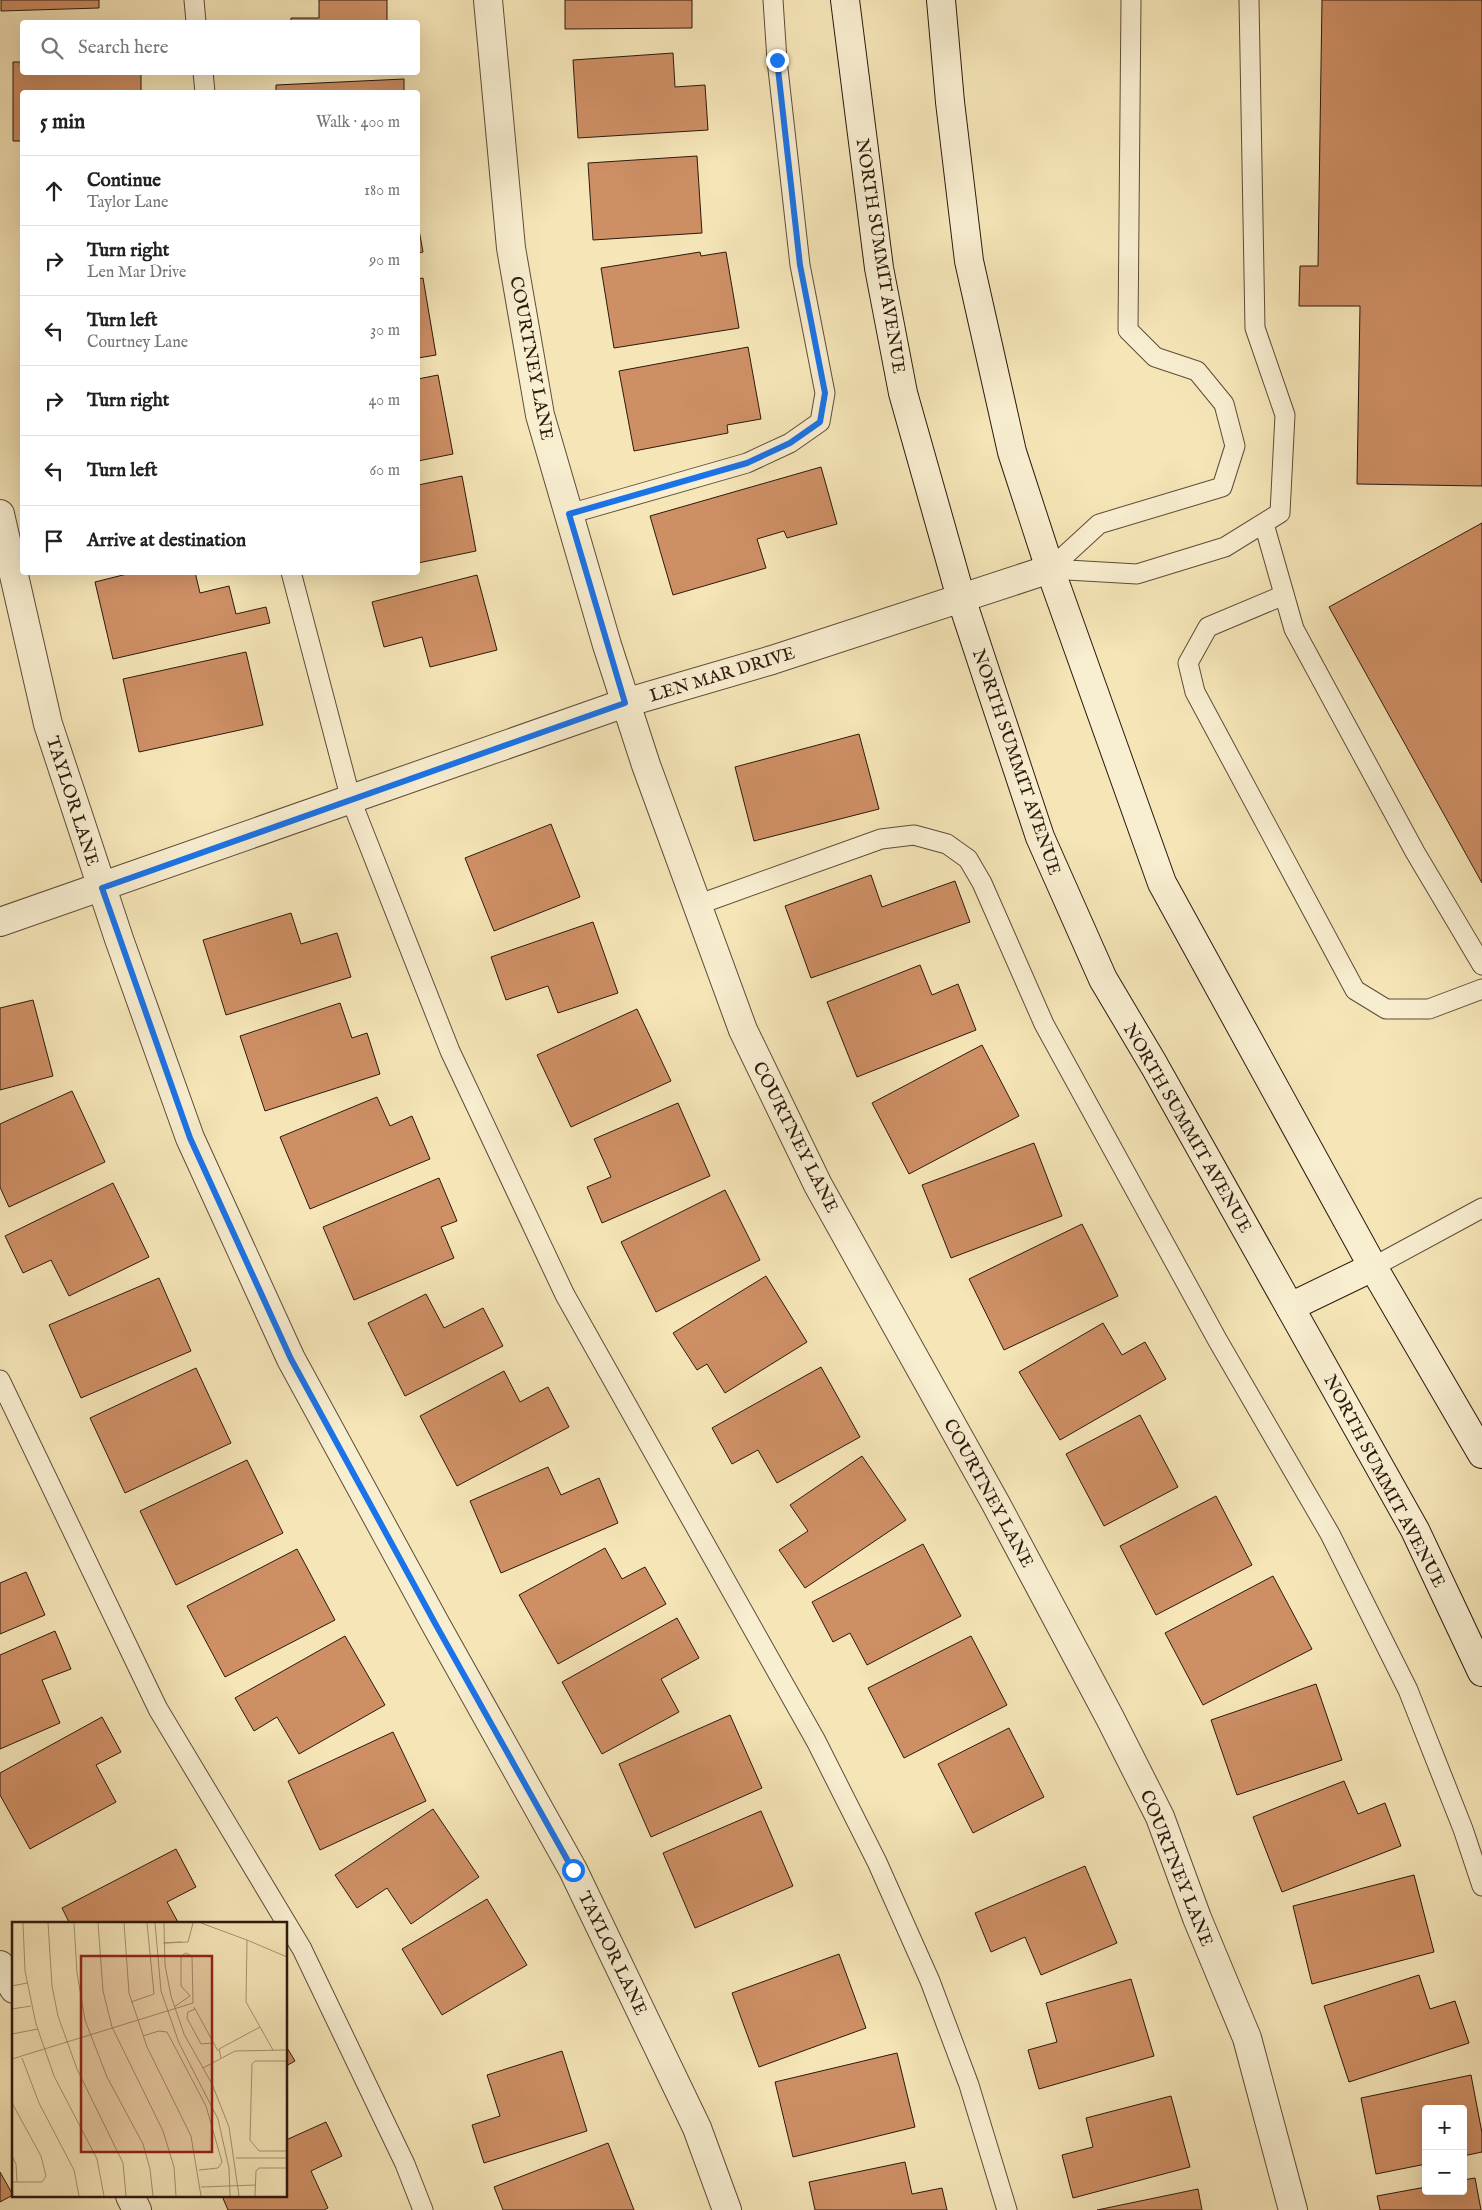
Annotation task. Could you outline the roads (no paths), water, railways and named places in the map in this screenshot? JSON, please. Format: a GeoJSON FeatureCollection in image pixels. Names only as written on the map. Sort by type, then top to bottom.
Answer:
{"type":"FeatureCollection","features":[{"type":"Feature","properties":{"kind":"street","name":"COURTNEY LANE"},"geometry":{"type":"LineString","coordinates":[[488,0],[511,248],[540,415],[625,703],[697,905],[743,1030],[818,1185],[1000,1512],[1160,1816],[1197,1918],[1247,2038],[1292,2210]]}},
{"type":"Feature","properties":{"kind":"street","name":"NORTH SUMMIT AVENUE"},"geometry":{"type":"LineString","coordinates":[[845,0],[879,268],[903,393],[961,598],[1040,837],[1102,979],[1415,1530],[1482,1672]]}},
{"type":"Feature","properties":{"kind":"street"},"geometry":{"type":"LineString","coordinates":[[941,0],[950,102],[969,261],[1012,452],[1050,569],[1162,883],[1373,1267],[1482,1454]]}},
{"type":"Feature","properties":{"kind":"street","name":"TAYLOR LANE"},"geometry":{"type":"LineString","coordinates":[[0,514],[48,724],[102,888],[190,1138],[291,1359],[436,1625],[573,1870],[697,2128],[727,2210]]}},
{"type":"Feature","properties":{"kind":"street","name":"LEN MAR DRIVE"},"geometry":{"type":"LineString","coordinates":[[0,922],[102,888],[625,703],[772,660],[1050,569]]}},
{"type":"Feature","properties":{"kind":"street"},"geometry":{"type":"LineString","coordinates":[[1290,1307],[1373,1267]]}},
{"type":"Feature","properties":{"kind":"street"},"geometry":{"type":"LineString","coordinates":[[0,1964],[12,1985]]}},
{"type":"Feature","properties":{"kind":"street"},"geometry":{"type":"LineString","coordinates":[[131,2198],[137,2210]]}},
{"type":"Feature","properties":{"kind":"lane"},"geometry":{"type":"LineString","coordinates":[[194,0],[196,20]]}},
{"type":"Feature","properties":{"kind":"lane"},"geometry":{"type":"LineString","coordinates":[[569,514],[747,463],[790,443],[820,422],[825,393],[800,265],[777,60],[773,0]]}},
{"type":"Feature","properties":{"kind":"lane"},"geometry":{"type":"LineString","coordinates":[[1050,569],[1099,524],[1222,486],[1235,446],[1224,404],[1197,371],[1155,357],[1128,330],[1131,0]]}},
{"type":"Feature","properties":{"kind":"lane"},"geometry":{"type":"LineString","coordinates":[[1050,569],[1137,574],[1225,547],[1280,514],[1284,415],[1255,328],[1249,0]]}},
{"type":"Feature","properties":{"kind":"lane"},"geometry":{"type":"LineString","coordinates":[[202,75],[205,90]]}},
{"type":"Feature","properties":{"kind":"lane"},"geometry":{"type":"LineString","coordinates":[[1264,524],[1294,630],[1415,852],[1482,965]]}},
{"type":"Feature","properties":{"kind":"lane"},"geometry":{"type":"LineString","coordinates":[[292,575],[351,800],[450,1051],[565,1295],[816,1741],[878,1862],[930,1981],[969,2085],[1007,2210]]}},
{"type":"Feature","properties":{"kind":"lane"},"geometry":{"type":"LineString","coordinates":[[1284,595],[1208,627],[1188,663],[1195,692],[1356,990],[1386,1009],[1429,1009],[1482,989]]}},
{"type":"Feature","properties":{"kind":"lane"},"geometry":{"type":"LineString","coordinates":[[697,905],[881,839],[914,835],[947,844],[968,859],[982,883],[1044,1024],[1218,1341],[1330,1534],[1408,1690],[1463,1829],[1482,1886]]}},
{"type":"Feature","properties":{"kind":"lane"},"geometry":{"type":"LineString","coordinates":[[1373,1267],[1482,1208]]}},
{"type":"Feature","properties":{"kind":"lane"},"geometry":{"type":"LineString","coordinates":[[0,1380],[158,1709],[286,1922]]}},
{"type":"Feature","properties":{"kind":"lane"},"geometry":{"type":"LineString","coordinates":[[288,1926],[302,1949],[405,2164],[423,2210]]}}]}
